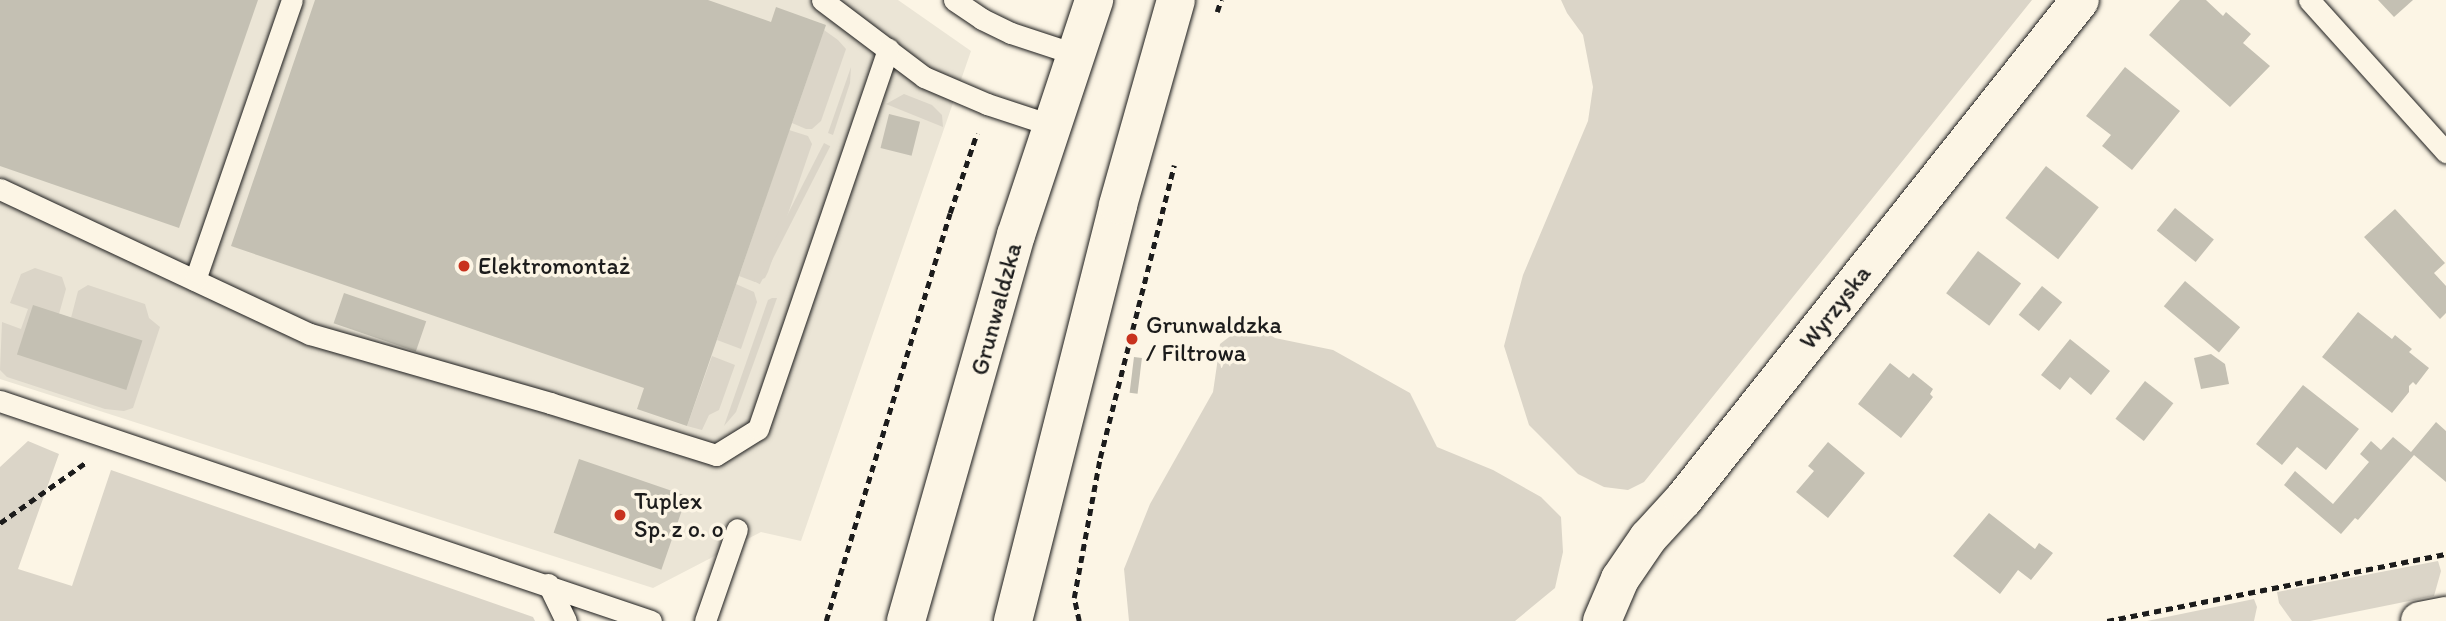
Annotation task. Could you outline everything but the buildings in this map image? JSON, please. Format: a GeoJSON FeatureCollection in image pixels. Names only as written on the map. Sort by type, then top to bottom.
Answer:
{"type":"FeatureCollection","features":[{"type":"Feature","properties":{"kind":"main road","name":"Grunwaldzka"},"geometry":{"type":"LineString","coordinates":[[906,621],[1051,125],[1094,0]]}},
{"type":"Feature","properties":{"kind":"main road"},"geometry":{"type":"LineString","coordinates":[[1015,618],[1118,205],[1176,0]]}},
{"type":"Feature","properties":{"kind":"main road","name":"Wyrzyska"},"geometry":{"type":"LineString","coordinates":[[1602,621],[1616,588],[1648,538],[1683,500],[2080,0]]}},
{"type":"Feature","properties":{"kind":"main road"},"geometry":{"type":"LineString","coordinates":[[2420,621],[2446,616]]}},
{"type":"Feature","properties":{"kind":"lane"},"geometry":{"type":"LineString","coordinates":[[195,280],[292,0]]}},
{"type":"Feature","properties":{"kind":"lane"},"geometry":{"type":"LineString","coordinates":[[822,0],[924,78],[988,104],[1051,125]]}},
{"type":"Feature","properties":{"kind":"lane"},"geometry":{"type":"LineString","coordinates":[[954,0],[982,19],[1011,33],[1075,54]]}},
{"type":"Feature","properties":{"kind":"lane"},"geometry":{"type":"LineString","coordinates":[[2309,0],[2446,152]]}},
{"type":"Feature","properties":{"kind":"lane"},"geometry":{"type":"LineString","coordinates":[[0,189],[310,334],[550,403],[716,455],[758,429],[888,49]]}},
{"type":"Feature","properties":{"kind":"lane"},"geometry":{"type":"LineString","coordinates":[[0,401],[651,621]]}},
{"type":"Feature","properties":{"kind":"lane"},"geometry":{"type":"LineString","coordinates":[[705,621],[737,529]]}},
{"type":"Feature","properties":{"kind":"lane"},"geometry":{"type":"LineString","coordinates":[[548,584],[566,621]]}},
{"type":"Feature","properties":{"kind":"path"},"geometry":{"type":"LineString","coordinates":[[1217,13],[1221,0]]}},
{"type":"Feature","properties":{"kind":"path"},"geometry":{"type":"LineString","coordinates":[[826,621],[950,213],[988,104]]}},
{"type":"Feature","properties":{"kind":"path"},"geometry":{"type":"LineString","coordinates":[[1080,621],[1074,598],[1100,458],[1176,157]]}},
{"type":"Feature","properties":{"kind":"path"},"geometry":{"type":"LineString","coordinates":[[0,523],[118,440]]}},
{"type":"Feature","properties":{"kind":"path"},"geometry":{"type":"LineString","coordinates":[[2107,621],[2446,554]]}},
{"type":"Feature","properties":{"kind":"shaded area"},"geometry":{"type":"Polygon","coordinates":[[[0,0],[898,0],[971,51],[801,541],[761,532],[653,588],[0,379],[0,0]]]}},
{"type":"Feature","properties":{"kind":"shaded area"},"geometry":{"type":"Polygon","coordinates":[[[1561,0],[2032,0],[1644,482],[1628,490],[1604,487],[1578,474],[1529,425],[1504,346],[1523,275],[1588,121],[1593,87],[1583,35],[1561,0]]]}},
{"type":"Feature","properties":{"kind":"shaded area"},"geometry":{"type":"Polygon","coordinates":[[[824,30],[846,49],[821,121],[812,129],[806,129],[792,123],[824,30]]]}},
{"type":"Feature","properties":{"kind":"shaded area"},"geometry":{"type":"Polygon","coordinates":[[[851,67],[850,83],[833,135],[828,133],[851,67]]]}},
{"type":"Feature","properties":{"kind":"shaded area"},"geometry":{"type":"Polygon","coordinates":[[[904,94],[932,105],[942,115],[943,127],[886,104],[904,94]]]}},
{"type":"Feature","properties":{"kind":"shaded area"},"geometry":{"type":"Polygon","coordinates":[[[789,130],[808,136],[812,144],[768,272],[765,278],[755,282],[739,276],[789,130]]]}},
{"type":"Feature","properties":{"kind":"shaded area"},"geometry":{"type":"Polygon","coordinates":[[[824,143],[830,146],[760,284],[754,281],[824,143]]]}},
{"type":"Feature","properties":{"kind":"shaded area"},"geometry":{"type":"Polygon","coordinates":[[[35,268],[62,277],[66,289],[59,314],[71,318],[78,291],[88,285],[145,304],[149,318],[160,327],[133,408],[124,411],[105,409],[7,377],[0,370],[2,322],[21,329],[28,309],[10,303],[21,274],[35,268]]]}},
{"type":"Feature","properties":{"kind":"shaded area"},"geometry":{"type":"Polygon","coordinates":[[[736,284],[754,292],[757,302],[741,349],[717,340],[736,284]]]}},
{"type":"Feature","properties":{"kind":"shaded area"},"geometry":{"type":"Polygon","coordinates":[[[777,298],[736,412],[724,426],[768,300],[777,298]]]}},
{"type":"Feature","properties":{"kind":"shaded area"},"geometry":{"type":"Polygon","coordinates":[[[1251,320],[1275,338],[1333,350],[1410,393],[1437,447],[1493,470],[1541,497],[1561,517],[1563,552],[1555,588],[1515,621],[1129,621],[1124,569],[1150,504],[1213,392],[1220,344],[1251,320]]]}},
{"type":"Feature","properties":{"kind":"shaded area"},"geometry":{"type":"Polygon","coordinates":[[[712,356],[735,365],[719,410],[709,415],[702,430],[687,426],[712,356]]]}},
{"type":"Feature","properties":{"kind":"shaded area"},"geometry":{"type":"Polygon","coordinates":[[[28,441],[59,454],[18,569],[72,586],[111,470],[533,617],[535,621],[0,621],[0,467],[28,441]]]}},
{"type":"Feature","properties":{"kind":"shaded area"},"geometry":{"type":"Polygon","coordinates":[[[2438,561],[2441,571],[2434,596],[2310,621],[2292,621],[2279,603],[2277,592],[2438,561]]]}},
{"type":"Feature","properties":{"kind":"shaded area"},"geometry":{"type":"Polygon","coordinates":[[[2254,599],[2257,607],[2254,621],[2147,621],[2254,599]]]}},
{"type":"Feature","properties":{"kind":"place","name":"Elektromontaż"},"geometry":{"type":"Point","coordinates":[464,266]}},
{"type":"Feature","properties":{"kind":"place","name":"Grunwaldzka / Filtrowa"},"geometry":{"type":"Point","coordinates":[1132,339]}},
{"type":"Feature","properties":{"kind":"place","name":"Tuplex Sp. z o. o"},"geometry":{"type":"Point","coordinates":[620,515]}}]}
